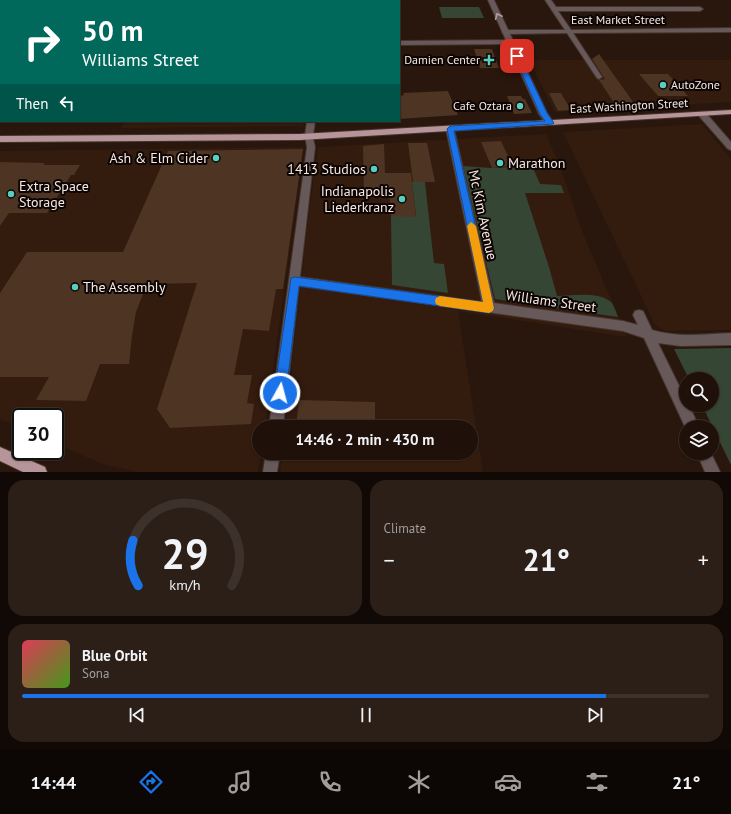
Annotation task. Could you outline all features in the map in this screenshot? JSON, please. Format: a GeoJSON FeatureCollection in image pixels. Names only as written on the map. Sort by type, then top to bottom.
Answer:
{"type":"FeatureCollection","features":[{"type":"Feature","properties":{"kind":"main road","name":"East Washington Street"},"geometry":{"type":"LineString","coordinates":[[0,139],[309,136],[731,112]]}},
{"type":"Feature","properties":{"kind":"main road"},"geometry":{"type":"LineString","coordinates":[[0,454],[40,472]]}},
{"type":"Feature","properties":{"kind":"street"},"geometry":{"type":"LineString","coordinates":[[491,0],[543,114],[550,123]]}},
{"type":"Feature","properties":{"kind":"street"},"geometry":{"type":"LineString","coordinates":[[548,0],[599,77]]}},
{"type":"Feature","properties":{"kind":"street"},"geometry":{"type":"LineString","coordinates":[[554,9],[700,8]]}},
{"type":"Feature","properties":{"kind":"street","name":"East Market Street"},"geometry":{"type":"LineString","coordinates":[[506,32],[731,30]]}},
{"type":"Feature","properties":{"kind":"street"},"geometry":{"type":"LineString","coordinates":[[400,43],[510,42]]}},
{"type":"Feature","properties":{"kind":"street"},"geometry":{"type":"LineString","coordinates":[[702,114],[731,147]]}},
{"type":"Feature","properties":{"kind":"street"},"geometry":{"type":"LineString","coordinates":[[277,420],[311,147],[309,136],[311,122]]}},
{"type":"Feature","properties":{"kind":"street","name":"Mc Kim Avenue"},"geometry":{"type":"LineString","coordinates":[[450,129],[489,308]]}},
{"type":"Feature","properties":{"kind":"street","name":"Williams Street"},"geometry":{"type":"LineString","coordinates":[[295,281],[630,328],[672,340],[731,339]]}},
{"type":"Feature","properties":{"kind":"street"},"geometry":{"type":"LineString","coordinates":[[639,315],[689,420]]}},
{"type":"Feature","properties":{"kind":"street"},"geometry":{"type":"LineString","coordinates":[[270,472],[271,460]]}},
{"type":"Feature","properties":{"kind":"street"},"geometry":{"type":"LineString","coordinates":[[707,460],[713,472]]}},
{"type":"Feature","properties":{"kind":"shaded area"},"geometry":{"type":"Polygon","coordinates":[[[529,60],[731,60],[731,102],[555,112],[529,60]]]}},
{"type":"Feature","properties":{"kind":"shaded area"},"geometry":{"type":"Polygon","coordinates":[[[124,122],[304,122],[303,126],[121,128],[124,122]]]}},
{"type":"Feature","properties":{"kind":"shaded area"},"geometry":{"type":"Polygon","coordinates":[[[702,124],[731,159],[731,330],[665,331],[655,325],[563,132],[702,124]]]}},
{"type":"Feature","properties":{"kind":"shaded area"},"geometry":{"type":"Polygon","coordinates":[[[546,134],[561,169],[582,231],[627,337],[458,311],[475,420],[286,420],[306,236],[318,147],[546,134]]]}},
{"type":"Feature","properties":{"kind":"shaded area"},"geometry":{"type":"Polygon","coordinates":[[[304,147],[266,420],[252,420],[252,460],[260,460],[258,472],[138,472],[102,464],[64,447],[64,408],[12,408],[12,424],[0,419],[0,151],[304,147]]]}},
{"type":"Feature","properties":{"kind":"shaded area"},"geometry":{"type":"Polygon","coordinates":[[[478,440],[483,472],[280,472],[281,460],[478,460],[478,440]]]}},
{"type":"Feature","properties":{"kind":"green space"},"geometry":{"type":"Polygon","coordinates":[[[439,7],[479,7],[484,18],[442,18],[439,7]]]}},
{"type":"Feature","properties":{"kind":"green space"},"geometry":{"type":"Polygon","coordinates":[[[529,159],[540,184],[561,185],[564,193],[525,193],[557,296],[599,296],[612,303],[618,317],[495,299],[463,166],[491,168],[512,167],[529,159]]]}},
{"type":"Feature","properties":{"kind":"green space"},"geometry":{"type":"Polygon","coordinates":[[[412,182],[425,182],[434,263],[444,264],[448,293],[392,285],[391,216],[416,216],[412,182]]]}},
{"type":"Feature","properties":{"kind":"green space"},"geometry":{"type":"Polygon","coordinates":[[[731,348],[731,465],[719,440],[719,420],[709,420],[705,412],[719,412],[719,372],[686,372],[674,349],[731,348]]]}},
{"type":"Feature","properties":{"kind":"building","name":"Damien Center"},"geometry":{"type":"Polygon","coordinates":[[[474,49],[492,49],[499,68],[480,68],[474,49]]]}},
{"type":"Feature","properties":{"kind":"building"},"geometry":{"type":"Polygon","coordinates":[[[599,54],[636,106],[616,106],[599,80],[605,79],[592,59],[599,54]]]}},
{"type":"Feature","properties":{"kind":"building","name":"AutoZone"},"geometry":{"type":"Polygon","coordinates":[[[639,74],[668,74],[688,96],[658,96],[639,74]]]}},
{"type":"Feature","properties":{"kind":"building","name":"Damien Center"},"geometry":{"type":"Polygon","coordinates":[[[448,91],[458,115],[400,119],[400,96],[404,95],[403,93],[448,91]]]}},
{"type":"Feature","properties":{"kind":"building"},"geometry":{"type":"Polygon","coordinates":[[[549,93],[561,93],[571,110],[558,111],[549,93]]]}},
{"type":"Feature","properties":{"kind":"building","name":"Cafe Oztara"},"geometry":{"type":"Polygon","coordinates":[[[507,96],[521,96],[525,99],[532,113],[514,114],[507,96]]]}},
{"type":"Feature","properties":{"kind":"building","name":"Marathon"},"geometry":{"type":"Polygon","coordinates":[[[501,141],[508,156],[506,156],[510,166],[492,168],[481,142],[501,141]]]}},
{"type":"Feature","properties":{"kind":"building"},"geometry":{"type":"Polygon","coordinates":[[[408,143],[427,143],[435,182],[413,182],[408,143]]]}},
{"type":"Feature","properties":{"kind":"building"},"geometry":{"type":"Polygon","coordinates":[[[384,144],[385,173],[411,173],[416,217],[391,216],[389,191],[364,192],[363,146],[384,144]]]}},
{"type":"Feature","properties":{"kind":"building","name":"The Assembly"},"geometry":{"type":"Polygon","coordinates":[[[303,149],[283,289],[276,289],[269,331],[243,329],[234,375],[252,375],[247,403],[254,404],[251,424],[170,428],[157,409],[197,283],[147,284],[136,312],[129,364],[100,364],[86,401],[36,400],[49,377],[0,377],[0,293],[27,252],[123,252],[168,151],[303,149]]]}},
{"type":"Feature","properties":{"kind":"building"},"geometry":{"type":"Polygon","coordinates":[[[0,162],[45,163],[43,165],[80,165],[74,175],[71,175],[47,213],[9,213],[0,226],[0,162]]]}},
{"type":"Feature","properties":{"kind":"building"},"geometry":{"type":"Polygon","coordinates":[[[299,400],[375,402],[375,420],[297,420],[299,400]]]}},
{"type":"Feature","properties":{"kind":"slow traffic"},"geometry":{"type":"LineString","coordinates":[[440,301],[489,308],[471,226]]}},
{"type":"Feature","properties":{"kind":"place","name":"Damien Center"},"geometry":{"type":"Point","coordinates":[489,60]}},
{"type":"Feature","properties":{"kind":"place","name":"AutoZone"},"geometry":{"type":"Point","coordinates":[663,85]}},
{"type":"Feature","properties":{"kind":"place","name":"Cafe Oztara"},"geometry":{"type":"Point","coordinates":[520,106]}},
{"type":"Feature","properties":{"kind":"place","name":"Ash & Elm Cider"},"geometry":{"type":"Point","coordinates":[216,158]}},
{"type":"Feature","properties":{"kind":"place","name":"Marathon"},"geometry":{"type":"Point","coordinates":[500,163]}},
{"type":"Feature","properties":{"kind":"place","name":"1413 Studios"},"geometry":{"type":"Point","coordinates":[374,169]}},
{"type":"Feature","properties":{"kind":"place","name":"Extra Space Storage"},"geometry":{"type":"Point","coordinates":[11,194]}},
{"type":"Feature","properties":{"kind":"place","name":"Indianapolis Liederkranz"},"geometry":{"type":"Point","coordinates":[402,199]}},
{"type":"Feature","properties":{"kind":"place","name":"The Assembly"},"geometry":{"type":"Point","coordinates":[75,287]}},
{"type":"Feature","properties":{"kind":"route"},"geometry":{"type":"LineString","coordinates":[[280,393],[295,281],[489,308],[450,129],[550,123],[543,114],[517,56]]}}]}
